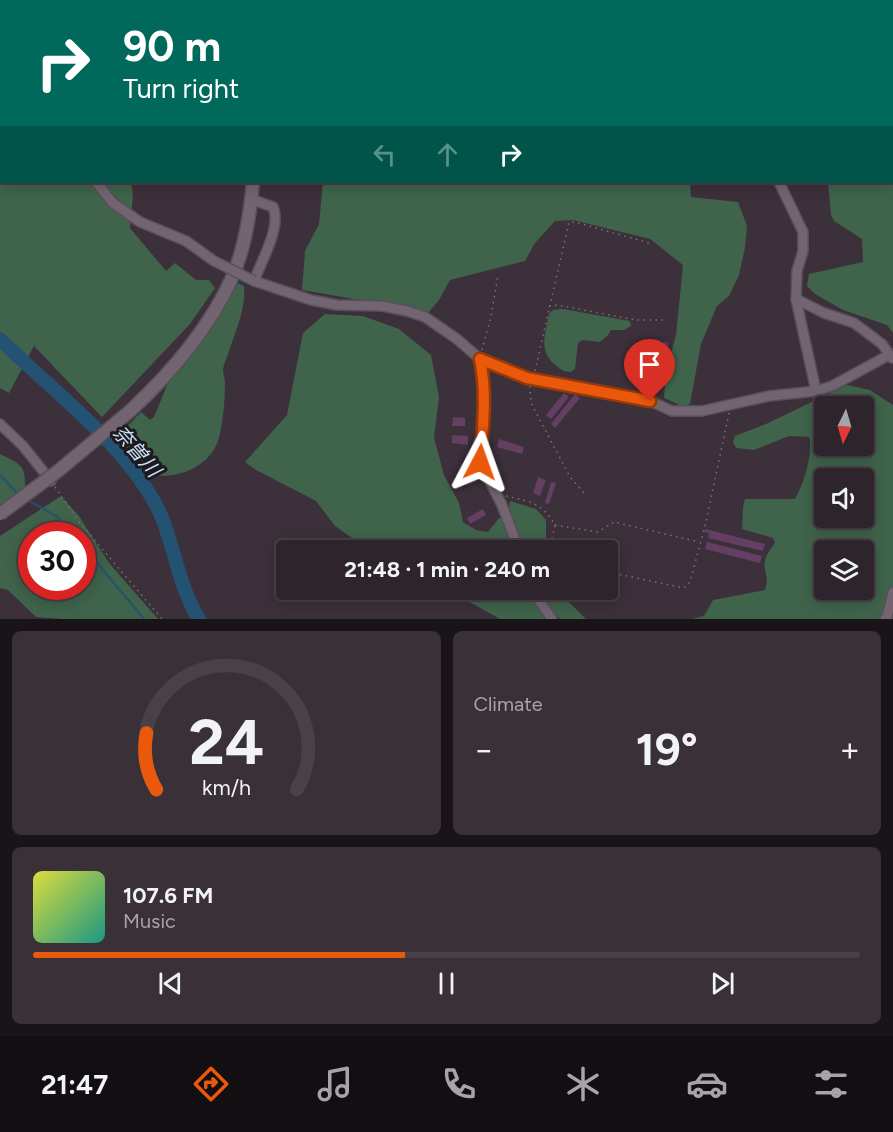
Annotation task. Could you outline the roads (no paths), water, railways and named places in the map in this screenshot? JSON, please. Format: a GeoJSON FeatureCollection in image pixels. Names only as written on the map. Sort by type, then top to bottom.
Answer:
{"type":"FeatureCollection","features":[{"type":"Feature","properties":{"kind":"street"},"geometry":{"type":"LineString","coordinates":[[97,183],[113,203],[140,222],[186,241],[214,261],[254,281],[311,300],[337,305],[382,306],[425,317],[457,339],[480,359],[531,379],[650,401],[672,411],[702,411],[731,403],[816,391],[832,386],[847,376],[891,356],[882,344],[854,323],[825,313],[796,299]]}},
{"type":"Feature","properties":{"kind":"street"},"geometry":{"type":"LineString","coordinates":[[0,514],[58,471],[130,411],[152,391],[202,331],[231,280],[247,231],[253,183]]}},
{"type":"Feature","properties":{"kind":"street"},"geometry":{"type":"LineString","coordinates":[[779,183],[803,232],[803,251],[797,271],[796,299],[816,391]]}},
{"type":"Feature","properties":{"kind":"street"},"geometry":{"type":"LineString","coordinates":[[251,199],[273,207],[277,215],[273,233],[254,281]]}},
{"type":"Feature","properties":{"kind":"street"},"geometry":{"type":"LineString","coordinates":[[480,359],[485,410],[480,462],[515,540]]}},
{"type":"Feature","properties":{"kind":"street"},"geometry":{"type":"LineString","coordinates":[[0,424],[23,446],[51,482]]}},
{"type":"Feature","properties":{"kind":"street"},"geometry":{"type":"LineString","coordinates":[[885,619],[892,602],[893,592]]}},
{"type":"Feature","properties":{"kind":"street"},"geometry":{"type":"LineString","coordinates":[[539,600],[552,619]]}},
{"type":"Feature","properties":{"kind":"waterway","name":"奈曽川"},"geometry":{"type":"LineString","coordinates":[[0,339],[87,419],[128,463],[159,511],[181,580],[199,619]]}},
{"type":"Feature","properties":{"kind":"waterway"},"geometry":{"type":"LineString","coordinates":[[0,475],[19,495]]}},
{"type":"Feature","properties":{"kind":"waterway"},"geometry":{"type":"LineString","coordinates":[[26,499],[56,516],[62,522]]}},
{"type":"Feature","properties":{"kind":"waterway"},"geometry":{"type":"LineString","coordinates":[[96,562],[144,619]]}}]}
